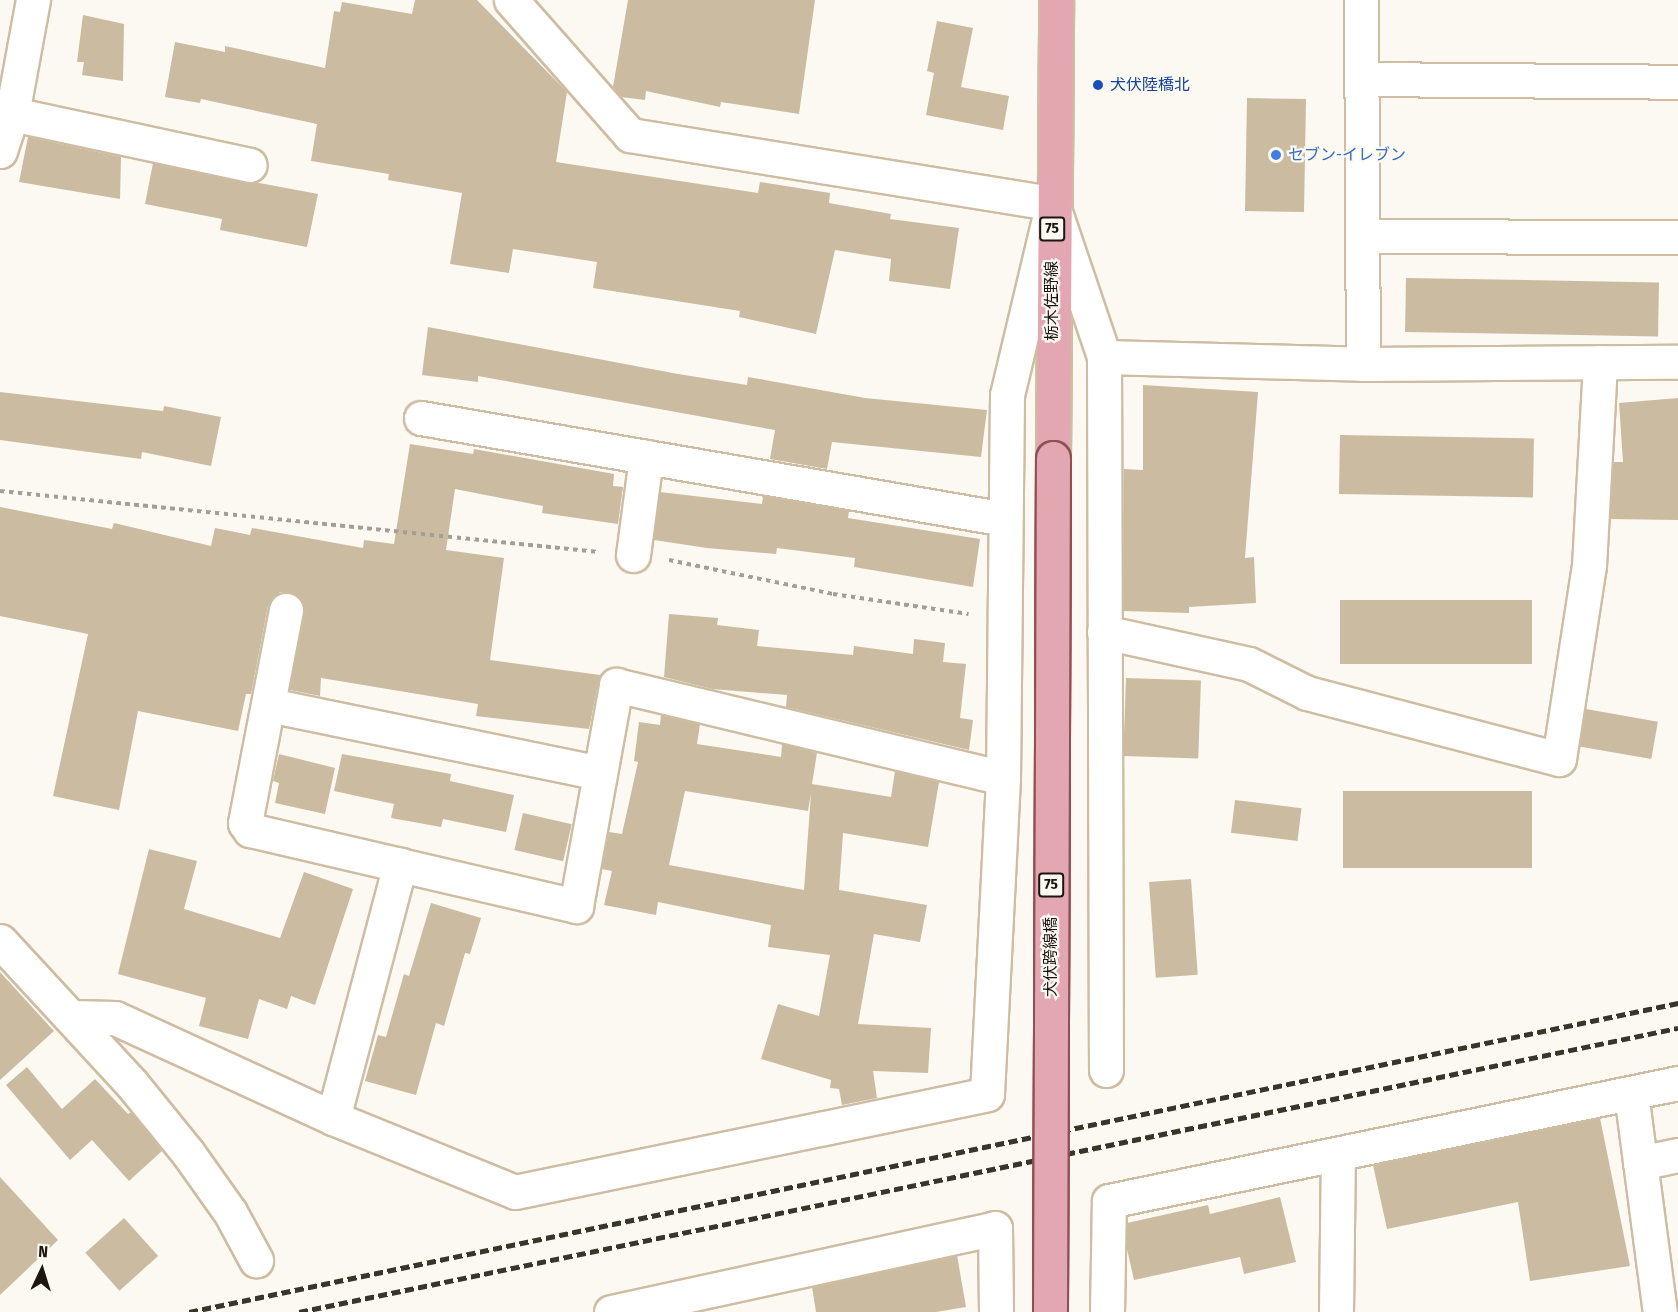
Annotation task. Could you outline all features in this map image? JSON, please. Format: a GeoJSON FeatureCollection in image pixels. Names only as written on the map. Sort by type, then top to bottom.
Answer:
{"type":"FeatureCollection","features":[{"type":"Feature","properties":{"kind":"main road","name":"栃木佐野線"},"geometry":{"type":"LineString","coordinates":[[1053,458],[1052,203],[1056,0]]}},
{"type":"Feature","properties":{"kind":"main road","name":"犬伏跨線橋"},"geometry":{"type":"LineString","coordinates":[[1050,1312],[1053,458]]}},
{"type":"Feature","properties":{"kind":"street"},"geometry":{"type":"LineString","coordinates":[[0,151],[12,114],[33,0]]}},
{"type":"Feature","properties":{"kind":"street"},"geometry":{"type":"LineString","coordinates":[[511,0],[630,135],[1052,203]]}},
{"type":"Feature","properties":{"kind":"street"},"geometry":{"type":"LineString","coordinates":[[1361,0],[1363,364]]}},
{"type":"Feature","properties":{"kind":"street"},"geometry":{"type":"LineString","coordinates":[[1361,79],[1678,82]]}},
{"type":"Feature","properties":{"kind":"street"},"geometry":{"type":"LineString","coordinates":[[12,114],[250,165]]}},
{"type":"Feature","properties":{"kind":"street"},"geometry":{"type":"LineString","coordinates":[[1052,203],[1104,357],[1106,1070]]}},
{"type":"Feature","properties":{"kind":"street"},"geometry":{"type":"LineString","coordinates":[[71,1017],[115,1018],[333,1118],[516,1192],[987,1094],[1003,778],[1007,395],[1052,203]]}},
{"type":"Feature","properties":{"kind":"street"},"geometry":{"type":"LineString","coordinates":[[1362,236],[1678,237]]}},
{"type":"Feature","properties":{"kind":"street"},"geometry":{"type":"LineString","coordinates":[[1104,357],[1363,364],[1678,362]]}},
{"type":"Feature","properties":{"kind":"street"},"geometry":{"type":"LineString","coordinates":[[1104,632],[1249,664],[1307,693],[1559,759],[1589,566],[1600,362]]}},
{"type":"Feature","properties":{"kind":"street"},"geometry":{"type":"LineString","coordinates":[[421,418],[1005,519]]}},
{"type":"Feature","properties":{"kind":"street"},"geometry":{"type":"LineString","coordinates":[[633,555],[646,457]]}},
{"type":"Feature","properties":{"kind":"street"},"geometry":{"type":"LineString","coordinates":[[286,610],[245,823],[250,830],[576,906],[616,685],[1003,778]]}},
{"type":"Feature","properties":{"kind":"street"},"geometry":{"type":"LineString","coordinates":[[269,705],[600,773]]}},
{"type":"Feature","properties":{"kind":"street"},"geometry":{"type":"LineString","coordinates":[[333,1118],[400,865]]}},
{"type":"Feature","properties":{"kind":"street"},"geometry":{"type":"LineString","coordinates":[[0,942],[71,1017],[188,1153],[230,1212],[256,1260]]}},
{"type":"Feature","properties":{"kind":"street"},"geometry":{"type":"LineString","coordinates":[[1107,1312],[1109,1202],[1678,1083]]}},
{"type":"Feature","properties":{"kind":"street"},"geometry":{"type":"LineString","coordinates":[[1631,1093],[1660,1312]]}},
{"type":"Feature","properties":{"kind":"street"},"geometry":{"type":"LineString","coordinates":[[1336,1312],[1338,1155]]}},
{"type":"Feature","properties":{"kind":"street"},"geometry":{"type":"LineString","coordinates":[[1640,1163],[1678,1155]]}},
{"type":"Feature","properties":{"kind":"street"},"geometry":{"type":"LineString","coordinates":[[611,1312],[995,1228],[996,1312]]}},
{"type":"Feature","properties":{"kind":"path"},"geometry":{"type":"LineString","coordinates":[[0,491],[633,555],[1003,622]]}},
{"type":"Feature","properties":{"kind":"building"},"geometry":{"type":"Polygon","coordinates":[[[415,0],[477,0],[567,92],[556,162],[758,193],[760,182],[830,193],[829,203],[891,214],[890,219],[959,228],[950,289],[889,281],[891,259],[835,250],[816,334],[739,317],[740,311],[593,288],[597,262],[513,249],[509,273],[450,264],[462,193],[388,180],[389,174],[311,161],[317,124],[201,99],[200,103],[165,97],[175,42],[225,52],[225,46],[325,68],[334,11],[340,12],[342,2],[412,14],[415,0]]]}},
{"type":"Feature","properties":{"kind":"building"},"geometry":{"type":"Polygon","coordinates":[[[628,0],[815,0],[799,114],[721,102],[720,107],[646,91],[645,100],[621,97],[613,87],[628,0]]]}},
{"type":"Feature","properties":{"kind":"building"},"geometry":{"type":"Polygon","coordinates":[[[83,15],[124,24],[123,81],[82,75],[84,62],[77,62],[83,15]]]}},
{"type":"Feature","properties":{"kind":"building"},"geometry":{"type":"Polygon","coordinates":[[[937,21],[973,28],[961,87],[1009,96],[1003,130],[926,115],[934,73],[927,71],[937,21]]]}},
{"type":"Feature","properties":{"kind":"building","name":"セブン-イレブン"},"geometry":{"type":"Polygon","coordinates":[[[1247,98],[1306,99],[1304,212],[1245,211],[1247,98]]]}},
{"type":"Feature","properties":{"kind":"building"},"geometry":{"type":"Polygon","coordinates":[[[28,137],[121,157],[120,199],[19,182],[28,137]]]}},
{"type":"Feature","properties":{"kind":"building"},"geometry":{"type":"Polygon","coordinates":[[[153,163],[318,194],[307,247],[220,230],[222,219],[145,204],[153,163]]]}},
{"type":"Feature","properties":{"kind":"building"},"geometry":{"type":"Polygon","coordinates":[[[1406,278],[1659,282],[1658,336],[1405,332],[1406,278]]]}},
{"type":"Feature","properties":{"kind":"building"},"geometry":{"type":"Polygon","coordinates":[[[428,327],[747,385],[748,377],[865,398],[987,410],[981,457],[832,442],[827,469],[770,459],[775,430],[478,376],[478,382],[422,375],[428,327]]]}},
{"type":"Feature","properties":{"kind":"building"},"geometry":{"type":"Polygon","coordinates":[[[1143,385],[1258,392],[1245,558],[1254,557],[1256,603],[1189,607],[1189,613],[1123,611],[1124,469],[1143,470],[1143,385]]]}},
{"type":"Feature","properties":{"kind":"building"},"geometry":{"type":"Polygon","coordinates":[[[0,392],[163,411],[164,406],[221,417],[211,466],[142,452],[141,459],[0,440],[0,392]]]}},
{"type":"Feature","properties":{"kind":"building"},"geometry":{"type":"Polygon","coordinates":[[[1678,398],[1678,520],[1610,519],[1613,462],[1623,462],[1619,403],[1678,398]]]}},
{"type":"Feature","properties":{"kind":"building"},"geometry":{"type":"Polygon","coordinates":[[[1340,435],[1534,438],[1533,497],[1339,494],[1340,435]]]}},
{"type":"Feature","properties":{"kind":"building"},"geometry":{"type":"Polygon","coordinates":[[[410,444],[473,454],[474,449],[614,474],[613,486],[623,487],[618,524],[542,513],[543,506],[455,489],[446,550],[504,558],[490,660],[600,675],[589,729],[476,716],[478,704],[321,678],[320,696],[290,690],[304,604],[298,596],[280,592],[268,606],[251,694],[246,694],[238,731],[138,711],[119,810],[53,796],[88,634],[0,616],[0,507],[112,529],[114,523],[211,546],[215,528],[250,535],[252,528],[363,548],[364,540],[394,544],[410,444]]]}},
{"type":"Feature","properties":{"kind":"building"},"geometry":{"type":"Polygon","coordinates":[[[660,492],[762,504],[763,496],[849,511],[848,518],[980,539],[973,587],[854,567],[855,558],[777,548],[776,554],[707,548],[654,540],[660,492]]]}},
{"type":"Feature","properties":{"kind":"building"},"geometry":{"type":"Polygon","coordinates":[[[1340,600],[1532,600],[1532,664],[1340,664],[1340,600]]]}},
{"type":"Feature","properties":{"kind":"building"},"geometry":{"type":"Polygon","coordinates":[[[669,614],[718,618],[717,625],[759,630],[757,646],[853,655],[854,646],[913,654],[914,639],[945,643],[943,662],[966,664],[960,718],[973,720],[969,750],[786,707],[787,695],[712,689],[664,677],[669,614]]]}},
{"type":"Feature","properties":{"kind":"building"},"geometry":{"type":"Polygon","coordinates":[[[1126,678],[1201,681],[1198,759],[1123,756],[1126,678]]]}},
{"type":"Feature","properties":{"kind":"building"},"geometry":{"type":"Polygon","coordinates":[[[1586,709],[1658,722],[1651,759],[1579,746],[1586,709]]]}},
{"type":"Feature","properties":{"kind":"building"},"geometry":{"type":"Polygon","coordinates":[[[661,715],[700,724],[697,744],[781,757],[782,744],[817,753],[812,784],[891,797],[895,771],[939,782],[928,847],[843,833],[839,890],[927,905],[920,942],[874,934],[858,1024],[931,1028],[928,1073],[873,1071],[877,1098],[842,1105],[839,1089],[830,1088],[831,1080],[761,1059],[778,1004],[819,1016],[830,955],[768,947],[771,925],[658,902],[656,915],[604,905],[612,871],[602,869],[609,832],[622,834],[638,762],[634,761],[639,722],[660,725],[661,715]],[[685,791],[669,865],[804,890],[811,793],[808,811],[685,791]]]}},
{"type":"Feature","properties":{"kind":"building"},"geometry":{"type":"Polygon","coordinates":[[[279,754],[335,768],[325,814],[275,803],[279,783],[273,781],[279,754]]]}},
{"type":"Feature","properties":{"kind":"building"},"geometry":{"type":"Polygon","coordinates":[[[342,754],[451,774],[450,781],[514,795],[506,832],[443,819],[441,827],[391,818],[394,804],[334,791],[342,754]]]}},
{"type":"Feature","properties":{"kind":"building"},"geometry":{"type":"Polygon","coordinates":[[[1343,791],[1532,791],[1532,868],[1343,868],[1343,791]]]}},
{"type":"Feature","properties":{"kind":"building"},"geometry":{"type":"Polygon","coordinates":[[[1235,800],[1302,808],[1297,841],[1231,833],[1235,800]]]}},
{"type":"Feature","properties":{"kind":"building"},"geometry":{"type":"Polygon","coordinates":[[[523,813],[572,824],[563,861],[514,850],[523,813]]]}},
{"type":"Feature","properties":{"kind":"building"},"geometry":{"type":"Polygon","coordinates":[[[149,849],[197,861],[184,909],[280,938],[304,872],[353,889],[315,1005],[291,996],[287,1009],[259,999],[248,1039],[199,1026],[206,998],[118,974],[149,849]]]}},
{"type":"Feature","properties":{"kind":"building"},"geometry":{"type":"Polygon","coordinates":[[[1191,879],[1198,975],[1156,978],[1149,882],[1191,879]]]}},
{"type":"Feature","properties":{"kind":"building"},"geometry":{"type":"Polygon","coordinates":[[[431,903],[481,918],[470,954],[465,953],[444,1026],[436,1023],[416,1095],[365,1081],[378,1035],[386,1037],[404,974],[409,976],[431,903]]]}},
{"type":"Feature","properties":{"kind":"building"},"geometry":{"type":"Polygon","coordinates":[[[0,972],[54,1031],[0,1080],[0,972]]]}},
{"type":"Feature","properties":{"kind":"building"},"geometry":{"type":"Polygon","coordinates":[[[27,1067],[62,1109],[95,1079],[128,1114],[131,1112],[162,1151],[129,1181],[92,1140],[70,1160],[6,1085],[27,1067]]]}},
{"type":"Feature","properties":{"kind":"building"},"geometry":{"type":"Polygon","coordinates":[[[1600,1118],[1630,1266],[1530,1281],[1518,1202],[1387,1229],[1373,1165],[1600,1118]]]}},
{"type":"Feature","properties":{"kind":"building"},"geometry":{"type":"Polygon","coordinates":[[[0,1177],[58,1240],[0,1295],[0,1177]]]}},
{"type":"Feature","properties":{"kind":"building"},"geometry":{"type":"Polygon","coordinates":[[[1280,1197],[1296,1262],[1244,1274],[1240,1257],[1134,1280],[1127,1249],[1127,1223],[1208,1205],[1210,1214],[1280,1197]]]}},
{"type":"Feature","properties":{"kind":"building"},"geometry":{"type":"Polygon","coordinates":[[[124,1218],[158,1256],[119,1291],[85,1253],[124,1218]]]}},
{"type":"Feature","properties":{"kind":"building"},"geometry":{"type":"Polygon","coordinates":[[[957,1255],[966,1307],[936,1312],[816,1312],[812,1287],[957,1255]]]}},
{"type":"Feature","properties":{"kind":"railway"},"geometry":{"type":"LineString","coordinates":[[189,1312],[1678,1003]]}},
{"type":"Feature","properties":{"kind":"railway"},"geometry":{"type":"LineString","coordinates":[[299,1312],[1678,1028]]}},
{"type":"Feature","properties":{"kind":"place","name":"犬伏陸橋北"},"geometry":{"type":"Point","coordinates":[1098,85]}},
{"type":"Feature","properties":{"kind":"place","name":"セブン-イレブン"},"geometry":{"type":"Point","coordinates":[1276,155]}}]}
